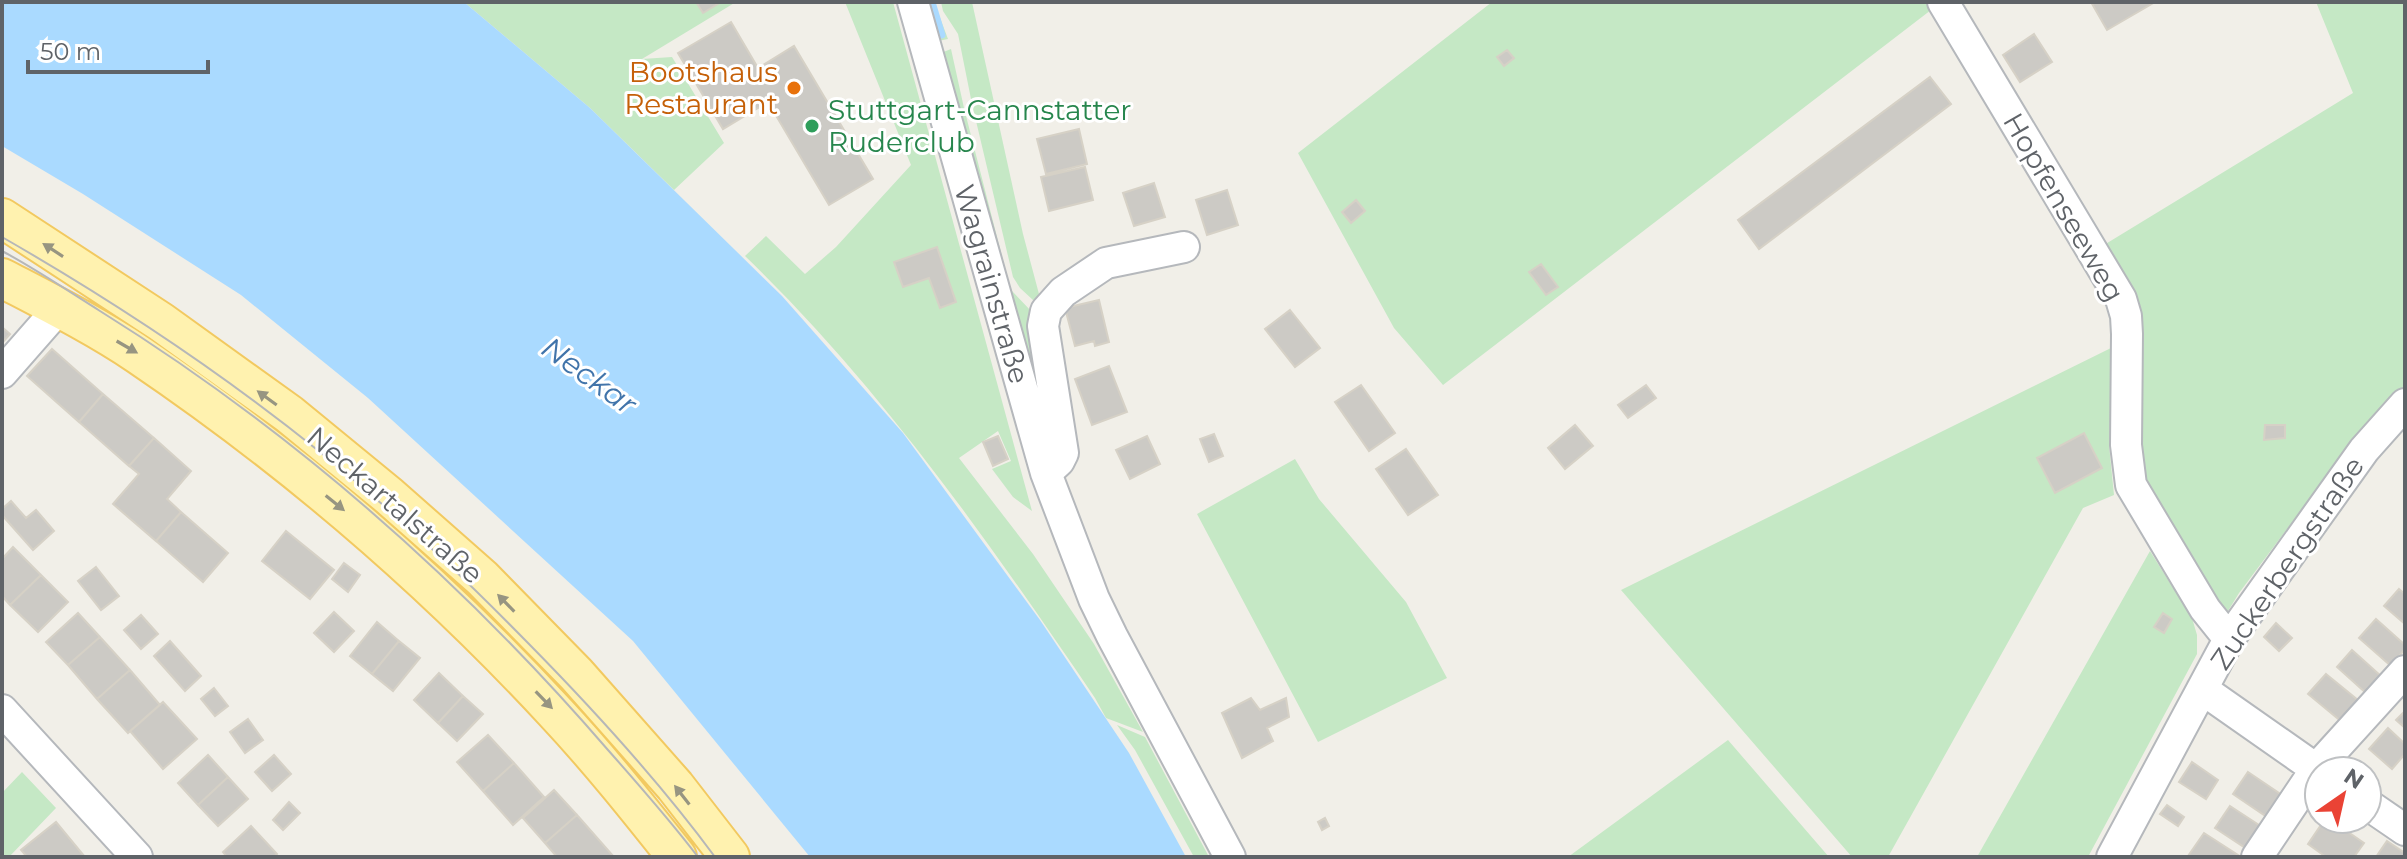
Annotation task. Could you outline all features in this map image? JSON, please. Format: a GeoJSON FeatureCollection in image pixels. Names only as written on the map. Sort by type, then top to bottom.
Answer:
{"type":"FeatureCollection","features":[{"type":"Feature","properties":{"kind":"main road","name":"Neckartalstraße"},"geometry":{"type":"LineString","coordinates":[[2,218],[161,322],[289,414],[389,496],[482,578],[576,674],[675,786],[730,857]]}},
{"type":"Feature","properties":{"kind":"main road","name":"Neckartalstraße"},"geometry":{"type":"LineString","coordinates":[[2,278],[149,362],[255,438],[366,529],[453,607],[557,714],[677,857]]}},
{"type":"Feature","properties":{"kind":"street","name":"Wagrainstraße"},"geometry":{"type":"LineString","coordinates":[[913,2],[1046,473],[1094,599],[1230,857]]}},
{"type":"Feature","properties":{"kind":"street","name":"Hopfenseeweg"},"geometry":{"type":"LineString","coordinates":[[1943,2],[2121,299],[2127,334],[2126,445],[2131,485],[2205,609],[2229,639]]}},
{"type":"Feature","properties":{"kind":"street","name":"Wagrainstraße"},"geometry":{"type":"LineString","coordinates":[[1046,473],[1063,453],[1043,326],[1046,311],[1063,292],[1106,263],[1184,247]]}},
{"type":"Feature","properties":{"kind":"street"},"geometry":{"type":"LineString","coordinates":[[2,373],[59,308]]}},
{"type":"Feature","properties":{"kind":"street","name":"Zuckerbergstraße"},"geometry":{"type":"LineString","coordinates":[[2112,857],[2229,639],[2364,450],[2405,404]]}},
{"type":"Feature","properties":{"kind":"street"},"geometry":{"type":"LineString","coordinates":[[2331,755],[2405,671]]}},
{"type":"Feature","properties":{"kind":"street"},"geometry":{"type":"LineString","coordinates":[[2202,689],[2303,760]]}},
{"type":"Feature","properties":{"kind":"street"},"geometry":{"type":"LineString","coordinates":[[2,710],[137,857]]}},
{"type":"Feature","properties":{"kind":"street"},"geometry":{"type":"LineString","coordinates":[[2257,857],[2303,791]]}},
{"type":"Feature","properties":{"kind":"street"},"geometry":{"type":"LineString","coordinates":[[2383,815],[2405,830]]}},
{"type":"Feature","properties":{"kind":"green space"},"geometry":{"type":"Polygon","coordinates":[[[464,2],[736,2],[642,59],[672,57],[724,143],[674,190],[590,108],[464,2]]]}},
{"type":"Feature","properties":{"kind":"green space"},"geometry":{"type":"Polygon","coordinates":[[[845,2],[893,2],[1032,511],[1013,497],[992,469],[1011,461],[998,431],[959,458],[1033,554],[1094,644],[1143,732],[1106,718],[974,524],[888,412],[795,306],[745,256],[766,236],[805,274],[836,247],[911,165],[845,2]]]}},
{"type":"Feature","properties":{"kind":"green space"},"geometry":{"type":"Polygon","coordinates":[[[927,2],[934,2],[948,39],[938,41],[927,2]]]}},
{"type":"Feature","properties":{"kind":"green space"},"geometry":{"type":"Polygon","coordinates":[[[941,2],[972,2],[1039,294],[1037,299],[1033,300],[1013,277],[958,34],[943,11],[941,2]]]}},
{"type":"Feature","properties":{"kind":"green space"},"geometry":{"type":"Polygon","coordinates":[[[1492,2],[1926,2],[1931,10],[1443,385],[1394,328],[1298,153],[1492,2]]]}},
{"type":"Feature","properties":{"kind":"green space"},"geometry":{"type":"Polygon","coordinates":[[[2316,2],[2405,2],[2405,390],[2369,420],[2228,611],[2215,599],[2143,481],[2099,248],[2353,93],[2316,2]]]}},
{"type":"Feature","properties":{"kind":"green space"},"geometry":{"type":"Polygon","coordinates":[[[951,49],[1008,280],[1012,291],[1032,312],[1052,444],[941,53],[951,49]]]}},
{"type":"Feature","properties":{"kind":"green space"},"geometry":{"type":"Polygon","coordinates":[[[2113,347],[2109,445],[2114,495],[2083,508],[1888,857],[1852,857],[1621,590],[2113,347]]]}},
{"type":"Feature","properties":{"kind":"green space"},"geometry":{"type":"Polygon","coordinates":[[[1295,459],[1319,499],[1406,602],[1447,678],[1318,742],[1197,514],[1295,459]]]}},
{"type":"Feature","properties":{"kind":"green space"},"geometry":{"type":"Polygon","coordinates":[[[2150,551],[2192,618],[2197,635],[2197,654],[2088,857],[1977,857],[2150,551]]]}},
{"type":"Feature","properties":{"kind":"green space"},"geometry":{"type":"Polygon","coordinates":[[[1117,725],[1145,737],[1209,857],[1194,857],[1135,750],[1117,725]]]}},
{"type":"Feature","properties":{"kind":"green space"},"geometry":{"type":"Polygon","coordinates":[[[1728,740],[1829,857],[1568,857],[1728,740]]]}},
{"type":"Feature","properties":{"kind":"green space"},"geometry":{"type":"Polygon","coordinates":[[[22,772],[56,808],[9,857],[2,857],[2,793],[22,772]]]}},
{"type":"Feature","properties":{"kind":"water","name":"Neckar"},"geometry":{"type":"Polygon","coordinates":[[[2,2],[464,2],[590,108],[782,296],[903,433],[1040,620],[1129,753],[1186,857],[810,857],[633,641],[368,398],[241,295],[2,146],[2,2]]]}},
{"type":"Feature","properties":{"kind":"building"},"geometry":{"type":"Polygon","coordinates":[[[696,2],[721,2],[703,13],[696,2]]]}},
{"type":"Feature","properties":{"kind":"building"},"geometry":{"type":"Polygon","coordinates":[[[2091,2],[2155,2],[2107,30],[2091,2]]]}},
{"type":"Feature","properties":{"kind":"building"},"geometry":{"type":"Polygon","coordinates":[[[731,22],[758,68],[794,46],[873,179],[829,205],[768,102],[723,129],[678,53],[731,22]]]}},
{"type":"Feature","properties":{"kind":"building"},"geometry":{"type":"Polygon","coordinates":[[[2034,34],[2052,62],[2020,82],[2003,55],[2034,34]]]}},
{"type":"Feature","properties":{"kind":"building"},"geometry":{"type":"Polygon","coordinates":[[[1507,50],[1514,58],[1504,66],[1497,57],[1507,50]]]}},
{"type":"Feature","properties":{"kind":"building"},"geometry":{"type":"Polygon","coordinates":[[[1930,77],[1951,104],[1759,249],[1738,220],[1930,77]]]}},
{"type":"Feature","properties":{"kind":"building"},"geometry":{"type":"Polygon","coordinates":[[[1079,129],[1087,164],[1046,174],[1037,139],[1079,129]]]}},
{"type":"Feature","properties":{"kind":"building"},"geometry":{"type":"Polygon","coordinates":[[[1085,167],[1093,200],[1049,211],[1041,177],[1085,167]]]}},
{"type":"Feature","properties":{"kind":"building"},"geometry":{"type":"Polygon","coordinates":[[[1154,183],[1165,217],[1134,226],[1123,193],[1154,183]]]}},
{"type":"Feature","properties":{"kind":"building"},"geometry":{"type":"Polygon","coordinates":[[[1227,190],[1238,225],[1207,235],[1196,200],[1227,190]]]}},
{"type":"Feature","properties":{"kind":"building"},"geometry":{"type":"Polygon","coordinates":[[[1356,200],[1365,211],[1351,223],[1342,212],[1356,200]]]}},
{"type":"Feature","properties":{"kind":"building"},"geometry":{"type":"Polygon","coordinates":[[[937,247],[956,302],[940,308],[929,278],[903,287],[894,262],[937,247]]]}},
{"type":"Feature","properties":{"kind":"building"},"geometry":{"type":"Polygon","coordinates":[[[1541,264],[1558,287],[1546,295],[1529,272],[1541,264]]]}},
{"type":"Feature","properties":{"kind":"building"},"geometry":{"type":"Polygon","coordinates":[[[1099,300],[1109,342],[1095,346],[1094,341],[1075,346],[1065,308],[1099,300]]]}},
{"type":"Feature","properties":{"kind":"building"},"geometry":{"type":"Polygon","coordinates":[[[1290,310],[1320,348],[1295,367],[1265,329],[1290,310]]]}},
{"type":"Feature","properties":{"kind":"building"},"geometry":{"type":"Polygon","coordinates":[[[2,327],[10,334],[2,343],[2,327]]]}},
{"type":"Feature","properties":{"kind":"building"},"geometry":{"type":"Polygon","coordinates":[[[52,349],[103,394],[79,422],[27,376],[52,349]]]}},
{"type":"Feature","properties":{"kind":"building"},"geometry":{"type":"Polygon","coordinates":[[[1109,366],[1127,412],[1092,425],[1075,379],[1109,366]]]}},
{"type":"Feature","properties":{"kind":"building"},"geometry":{"type":"Polygon","coordinates":[[[1361,385],[1395,433],[1369,451],[1335,402],[1361,385]]]}},
{"type":"Feature","properties":{"kind":"building"},"geometry":{"type":"Polygon","coordinates":[[[1646,385],[1656,398],[1628,418],[1618,405],[1646,385]]]}},
{"type":"Feature","properties":{"kind":"building"},"geometry":{"type":"Polygon","coordinates":[[[103,394],[154,438],[129,466],[79,422],[103,394]]]}},
{"type":"Feature","properties":{"kind":"building"},"geometry":{"type":"Polygon","coordinates":[[[1575,425],[1593,446],[1565,469],[1548,448],[1575,425]]]}},
{"type":"Feature","properties":{"kind":"building"},"geometry":{"type":"Polygon","coordinates":[[[2265,425],[2285,425],[2285,438],[2264,440],[2265,425]]]}},
{"type":"Feature","properties":{"kind":"building"},"geometry":{"type":"Polygon","coordinates":[[[2084,433],[2102,468],[2055,493],[2037,458],[2084,433]]]}},
{"type":"Feature","properties":{"kind":"building"},"geometry":{"type":"Polygon","coordinates":[[[1214,434],[1223,456],[1209,462],[1200,439],[1214,434]]]}},
{"type":"Feature","properties":{"kind":"building"},"geometry":{"type":"Polygon","coordinates":[[[998,436],[1008,459],[993,466],[983,442],[998,436]]]}},
{"type":"Feature","properties":{"kind":"building"},"geometry":{"type":"Polygon","coordinates":[[[1147,436],[1160,464],[1130,479],[1116,450],[1147,436]]]}},
{"type":"Feature","properties":{"kind":"building"},"geometry":{"type":"Polygon","coordinates":[[[154,438],[191,471],[167,499],[181,512],[156,541],[113,504],[139,474],[129,466],[154,438]]]}},
{"type":"Feature","properties":{"kind":"building"},"geometry":{"type":"Polygon","coordinates":[[[1406,449],[1438,495],[1408,515],[1376,469],[1406,449]]]}},
{"type":"Feature","properties":{"kind":"building"},"geometry":{"type":"Polygon","coordinates":[[[11,501],[26,518],[36,510],[54,531],[33,550],[2,515],[2,509],[11,501]]]}},
{"type":"Feature","properties":{"kind":"building"},"geometry":{"type":"Polygon","coordinates":[[[181,512],[228,553],[203,582],[156,541],[181,512]]]}},
{"type":"Feature","properties":{"kind":"building"},"geometry":{"type":"Polygon","coordinates":[[[286,531],[334,570],[310,599],[262,561],[286,531]]]}},
{"type":"Feature","properties":{"kind":"building"},"geometry":{"type":"Polygon","coordinates":[[[13,547],[41,575],[10,605],[2,596],[2,559],[13,547]]]}},
{"type":"Feature","properties":{"kind":"building"},"geometry":{"type":"Polygon","coordinates":[[[344,563],[360,575],[348,592],[332,579],[344,563]]]}},
{"type":"Feature","properties":{"kind":"building"},"geometry":{"type":"Polygon","coordinates":[[[96,567],[119,596],[101,610],[78,581],[96,567]]]}},
{"type":"Feature","properties":{"kind":"building"},"geometry":{"type":"Polygon","coordinates":[[[41,575],[68,602],[38,632],[10,605],[41,575]]]}},
{"type":"Feature","properties":{"kind":"building"},"geometry":{"type":"Polygon","coordinates":[[[2399,589],[2405,594],[2405,624],[2384,606],[2399,589]]]}},
{"type":"Feature","properties":{"kind":"building"},"geometry":{"type":"Polygon","coordinates":[[[334,612],[354,631],[334,652],[314,633],[334,612]]]}},
{"type":"Feature","properties":{"kind":"building"},"geometry":{"type":"Polygon","coordinates":[[[78,613],[100,637],[68,665],[46,642],[78,613]]]}},
{"type":"Feature","properties":{"kind":"building"},"geometry":{"type":"Polygon","coordinates":[[[2163,613],[2172,619],[2164,633],[2154,627],[2163,613]]]}},
{"type":"Feature","properties":{"kind":"building"},"geometry":{"type":"Polygon","coordinates":[[[141,615],[158,634],[141,649],[124,630],[141,615]]]}},
{"type":"Feature","properties":{"kind":"building"},"geometry":{"type":"Polygon","coordinates":[[[2376,619],[2405,645],[2391,666],[2359,638],[2376,619]]]}},
{"type":"Feature","properties":{"kind":"building"},"geometry":{"type":"Polygon","coordinates":[[[377,622],[399,641],[372,674],[350,656],[377,622]]]}},
{"type":"Feature","properties":{"kind":"building"},"geometry":{"type":"Polygon","coordinates":[[[2276,623],[2292,638],[2279,651],[2264,637],[2276,623]]]}},
{"type":"Feature","properties":{"kind":"building"},"geometry":{"type":"Polygon","coordinates":[[[100,637],[130,670],[97,699],[68,665],[100,637]]]}},
{"type":"Feature","properties":{"kind":"building"},"geometry":{"type":"Polygon","coordinates":[[[170,641],[201,676],[185,691],[154,656],[170,641]]]}},
{"type":"Feature","properties":{"kind":"building"},"geometry":{"type":"Polygon","coordinates":[[[399,641],[420,658],[393,691],[372,674],[399,641]]]}},
{"type":"Feature","properties":{"kind":"building"},"geometry":{"type":"Polygon","coordinates":[[[2352,650],[2381,676],[2366,693],[2337,667],[2352,650]]]}},
{"type":"Feature","properties":{"kind":"building"},"geometry":{"type":"Polygon","coordinates":[[[130,670],[160,705],[128,733],[97,699],[130,670]]]}},
{"type":"Feature","properties":{"kind":"building"},"geometry":{"type":"Polygon","coordinates":[[[439,673],[463,696],[438,723],[414,700],[439,673]]]}},
{"type":"Feature","properties":{"kind":"building"},"geometry":{"type":"Polygon","coordinates":[[[2326,674],[2359,701],[2342,722],[2308,694],[2326,674]]]}},
{"type":"Feature","properties":{"kind":"building"},"geometry":{"type":"Polygon","coordinates":[[[214,688],[228,706],[215,716],[201,699],[214,688]]]}},
{"type":"Feature","properties":{"kind":"building"},"geometry":{"type":"Polygon","coordinates":[[[463,696],[483,714],[457,741],[438,723],[463,696]]]}},
{"type":"Feature","properties":{"kind":"building"},"geometry":{"type":"Polygon","coordinates":[[[1251,698],[1260,710],[1286,698],[1289,717],[1267,728],[1273,741],[1242,758],[1222,713],[1251,698]]]}},
{"type":"Feature","properties":{"kind":"building"},"geometry":{"type":"Polygon","coordinates":[[[163,702],[197,739],[163,769],[130,731],[163,702]]]}},
{"type":"Feature","properties":{"kind":"building"},"geometry":{"type":"Polygon","coordinates":[[[2405,711],[2405,728],[2396,720],[2405,711]]]}},
{"type":"Feature","properties":{"kind":"building"},"geometry":{"type":"Polygon","coordinates":[[[248,719],[263,740],[245,753],[230,732],[248,719]]]}},
{"type":"Feature","properties":{"kind":"building"},"geometry":{"type":"Polygon","coordinates":[[[2388,728],[2405,744],[2405,754],[2392,769],[2383,761],[2383,755],[2376,755],[2369,749],[2388,728]]]}},
{"type":"Feature","properties":{"kind":"building"},"geometry":{"type":"Polygon","coordinates":[[[488,735],[514,763],[483,791],[457,762],[488,735]]]}},
{"type":"Feature","properties":{"kind":"building"},"geometry":{"type":"Polygon","coordinates":[[[208,755],[228,777],[198,805],[178,783],[208,755]]]}},
{"type":"Feature","properties":{"kind":"building"},"geometry":{"type":"Polygon","coordinates":[[[274,755],[291,774],[272,791],[255,772],[274,755]]]}},
{"type":"Feature","properties":{"kind":"building"},"geometry":{"type":"Polygon","coordinates":[[[2192,762],[2218,780],[2206,799],[2179,782],[2192,762]]]}},
{"type":"Feature","properties":{"kind":"building"},"geometry":{"type":"Polygon","coordinates":[[[514,763],[544,797],[513,825],[483,791],[514,763]]]}},
{"type":"Feature","properties":{"kind":"building"},"geometry":{"type":"Polygon","coordinates":[[[2248,772],[2282,795],[2267,817],[2233,794],[2248,772]]]}},
{"type":"Feature","properties":{"kind":"building"},"geometry":{"type":"Polygon","coordinates":[[[228,777],[248,799],[218,826],[198,805],[228,777]]]}},
{"type":"Feature","properties":{"kind":"building"},"geometry":{"type":"Polygon","coordinates":[[[554,790],[577,815],[545,843],[523,818],[554,790]]]}},
{"type":"Feature","properties":{"kind":"building"},"geometry":{"type":"Polygon","coordinates":[[[289,802],[300,813],[283,830],[273,820],[289,802]]]}},
{"type":"Feature","properties":{"kind":"building"},"geometry":{"type":"Polygon","coordinates":[[[2167,805],[2184,817],[2178,826],[2160,814],[2167,805]]]}},
{"type":"Feature","properties":{"kind":"building"},"geometry":{"type":"Polygon","coordinates":[[[2230,806],[2262,827],[2247,849],[2215,828],[2230,806]]]}},
{"type":"Feature","properties":{"kind":"building"},"geometry":{"type":"Polygon","coordinates":[[[577,815],[614,857],[557,857],[545,843],[577,815]]]}},
{"type":"Feature","properties":{"kind":"building"},"geometry":{"type":"Polygon","coordinates":[[[1325,818],[1329,826],[1322,830],[1318,822],[1325,818]]]}},
{"type":"Feature","properties":{"kind":"building"},"geometry":{"type":"Polygon","coordinates":[[[56,822],[85,857],[27,857],[21,850],[56,822]]]}},
{"type":"Feature","properties":{"kind":"building"},"geometry":{"type":"Polygon","coordinates":[[[251,826],[277,854],[274,857],[227,857],[223,852],[251,826]]]}},
{"type":"Feature","properties":{"kind":"building"},"geometry":{"type":"Polygon","coordinates":[[[2204,833],[2241,857],[2188,856],[2204,833]]]}},
{"type":"Feature","properties":{"kind":"building"},"geometry":{"type":"Polygon","coordinates":[[[2314,835],[2352,835],[2364,843],[2354,857],[2326,857],[2308,844],[2314,835]]]}},
{"type":"Feature","properties":{"kind":"building"},"geometry":{"type":"Polygon","coordinates":[[[2387,841],[2405,853],[2405,857],[2376,857],[2387,841]]]}},
{"type":"Feature","properties":{"kind":"waterway"},"geometry":{"type":"LineString","coordinates":[[932,2],[942,35]]}},
{"type":"Feature","properties":{"kind":"tram line"},"geometry":{"type":"LineString","coordinates":[[2,237],[102,297],[199,362],[293,431],[383,505],[475,590],[577,694],[649,774],[715,857]]}},
{"type":"Feature","properties":{"kind":"tram line"},"geometry":{"type":"LineString","coordinates":[[2,251],[171,357],[239,406],[371,512],[433,568],[552,687],[643,789],[698,857]]}},
{"type":"Feature","properties":{"kind":"place","name":"Bootshaus Restaurant"},"geometry":{"type":"Point","coordinates":[794,88]}},
{"type":"Feature","properties":{"kind":"place","name":"Stuttgart-Cannstatter Ruderclub"},"geometry":{"type":"Point","coordinates":[812,126]}}]}
